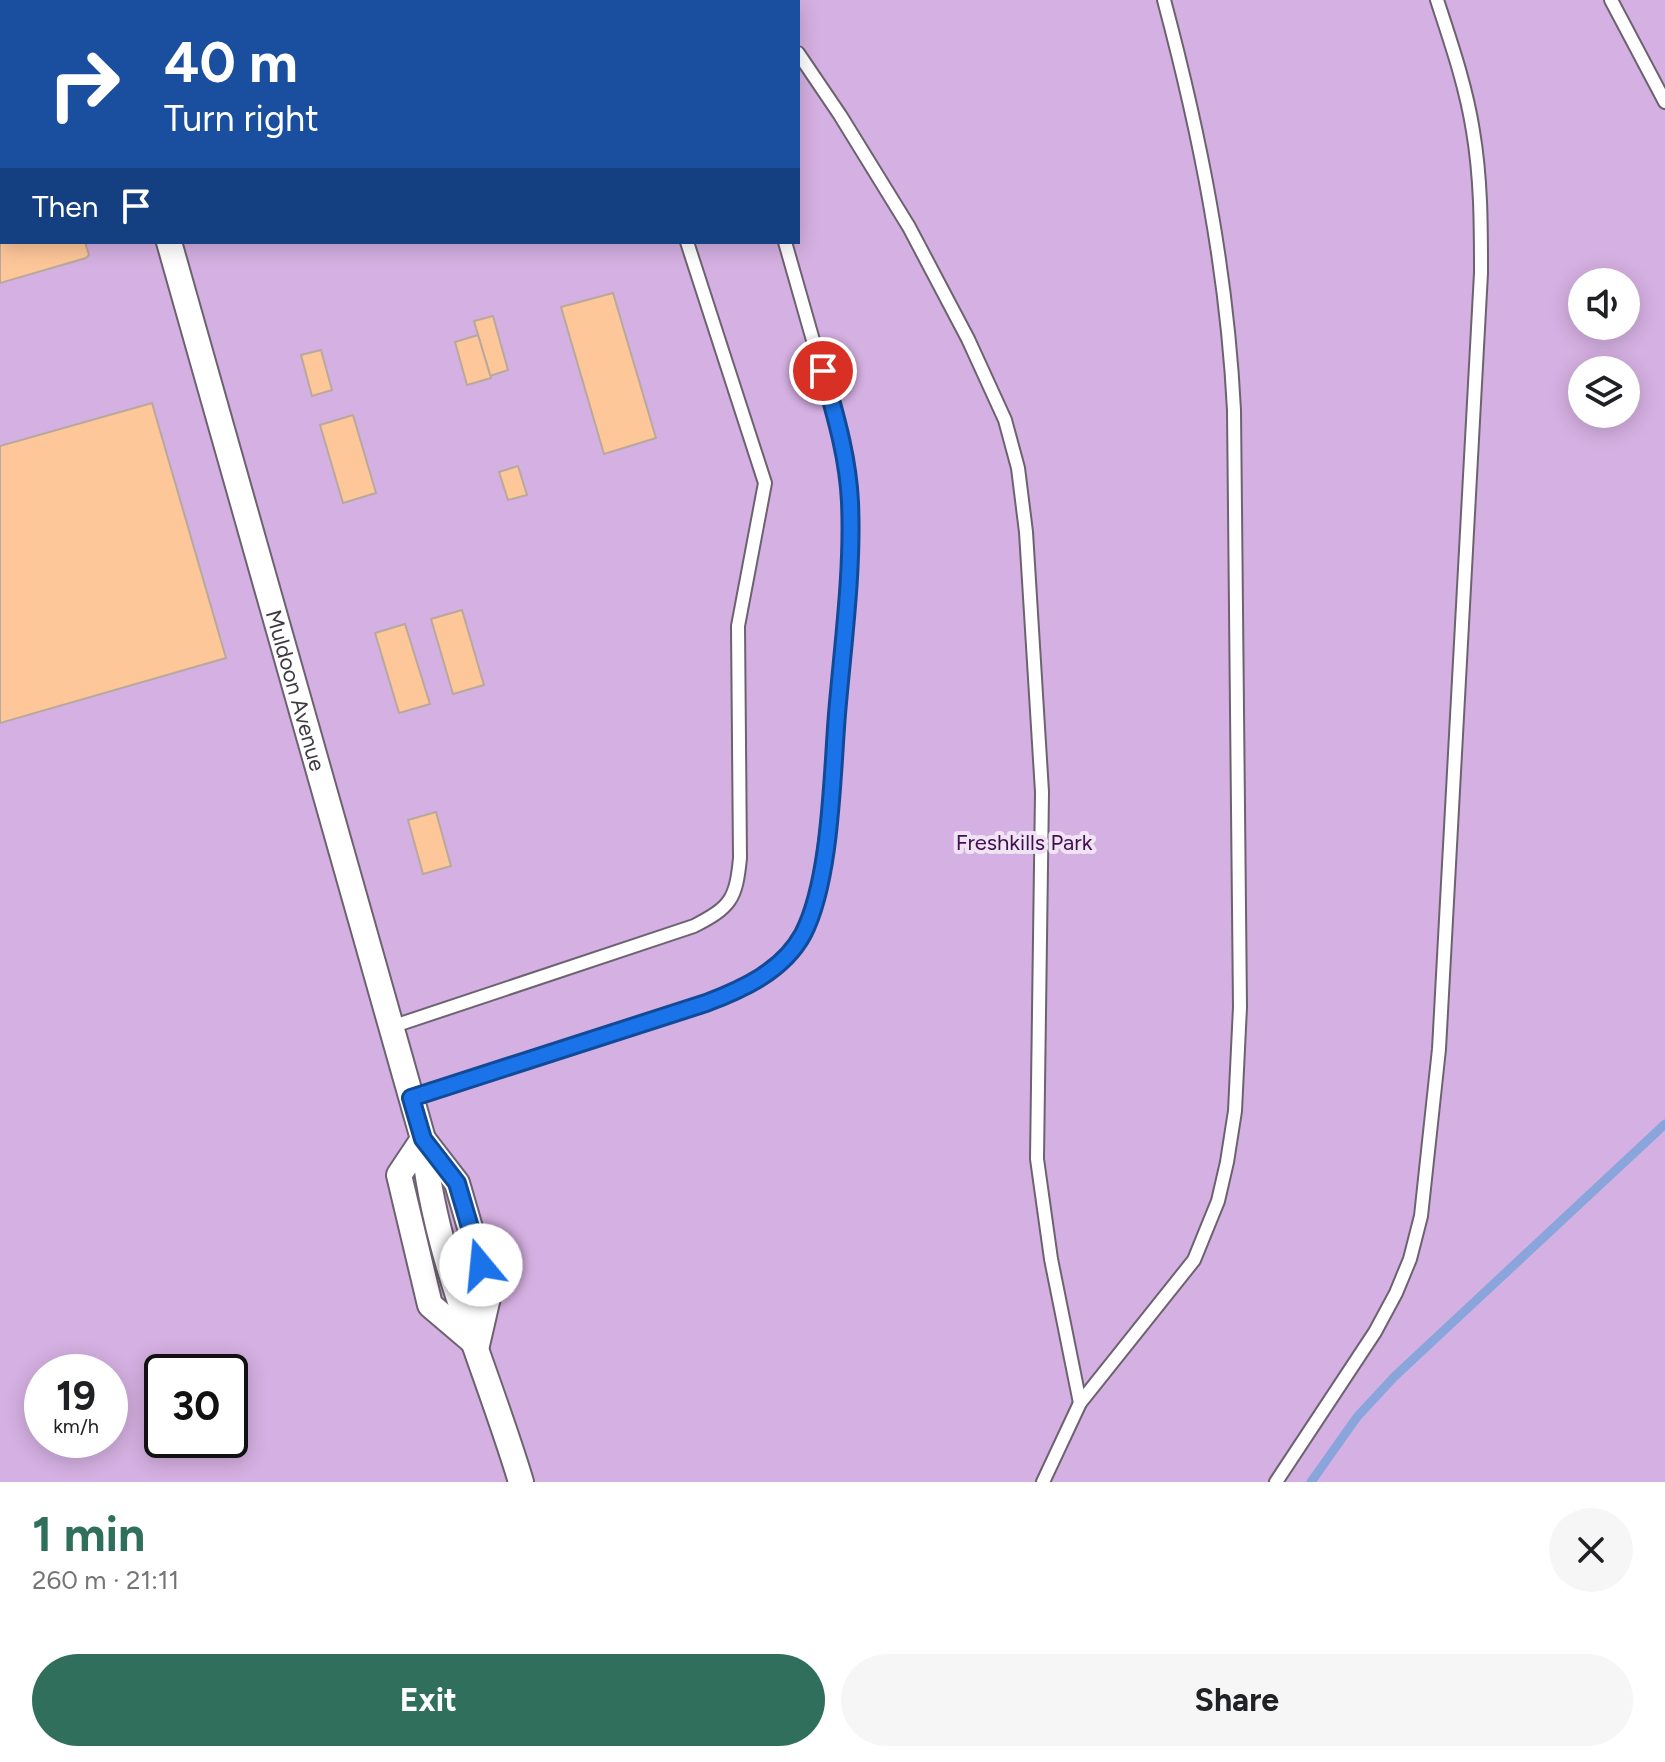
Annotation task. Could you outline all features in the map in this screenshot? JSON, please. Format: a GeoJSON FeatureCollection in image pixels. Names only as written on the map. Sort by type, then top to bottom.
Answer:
{"type":"FeatureCollection","features":[{"type":"Feature","properties":{"kind":"street","name":"Muldoon Avenue"},"geometry":{"type":"LineString","coordinates":[[170,244],[423,1139],[426,1177],[455,1291],[477,1345],[521,1482]]}},
{"type":"Feature","properties":{"kind":"street","name":"Muldoon Avenue"},"geometry":{"type":"LineString","coordinates":[[423,1139],[457,1183],[489,1293],[477,1345]]}},
{"type":"Feature","properties":{"kind":"lane"},"geometry":{"type":"LineString","coordinates":[[1043,1482],[1080,1403],[1194,1260],[1218,1201],[1236,1098],[1240,1007],[1231,345],[1204,166],[1164,0]]}},
{"type":"Feature","properties":{"kind":"lane"},"geometry":{"type":"LineString","coordinates":[[1276,1482],[1352,1370],[1396,1293],[1410,1259],[1426,1184],[1439,1049],[1481,273],[1481,218],[1473,132],[1457,62],[1437,0]]}},
{"type":"Feature","properties":{"kind":"lane"},"geometry":{"type":"LineString","coordinates":[[1611,0],[1665,102]]}},
{"type":"Feature","properties":{"kind":"lane"},"geometry":{"type":"LineString","coordinates":[[800,56],[909,227],[968,339],[1005,420],[1018,468],[1026,532],[1042,792],[1037,1159],[1051,1259],[1080,1403]]}},
{"type":"Feature","properties":{"kind":"lane"},"geometry":{"type":"LineString","coordinates":[[391,1027],[694,926],[719,913],[732,898],[738,882],[740,858],[738,626],[765,483],[688,244]]}},
{"type":"Feature","properties":{"kind":"lane"},"geometry":{"type":"LineString","coordinates":[[411,1098],[706,1003],[746,987],[780,964],[802,936],[818,897],[829,812],[849,563],[850,501],[844,449],[786,244]]}},
{"type":"Feature","properties":{"kind":"green space","name":"Freshkills Park"},"geometry":{"type":"Polygon","coordinates":[[[800,0],[1665,0],[1665,1482],[0,1482],[0,244],[800,244],[800,0]]]}},
{"type":"Feature","properties":{"kind":"building"},"geometry":{"type":"Polygon","coordinates":[[[0,244],[86,244],[89,255],[86,258],[0,283],[0,244]]]}},
{"type":"Feature","properties":{"kind":"building"},"geometry":{"type":"Polygon","coordinates":[[[613,293],[656,438],[604,454],[561,307],[613,293]]]}},
{"type":"Feature","properties":{"kind":"building"},"geometry":{"type":"Polygon","coordinates":[[[493,316],[508,370],[490,376],[474,321],[493,316]]]}},
{"type":"Feature","properties":{"kind":"building"},"geometry":{"type":"Polygon","coordinates":[[[478,335],[491,378],[467,385],[455,342],[478,335]]]}},
{"type":"Feature","properties":{"kind":"building"},"geometry":{"type":"Polygon","coordinates":[[[321,350],[332,390],[312,396],[301,355],[321,350]]]}},
{"type":"Feature","properties":{"kind":"building"},"geometry":{"type":"Polygon","coordinates":[[[152,403],[226,658],[0,723],[0,446],[152,403]]]}},
{"type":"Feature","properties":{"kind":"building"},"geometry":{"type":"Polygon","coordinates":[[[353,415],[376,493],[343,503],[320,425],[353,415]]]}},
{"type":"Feature","properties":{"kind":"building"},"geometry":{"type":"Polygon","coordinates":[[[518,466],[527,495],[508,500],[499,472],[518,466]]]}},
{"type":"Feature","properties":{"kind":"building"},"geometry":{"type":"Polygon","coordinates":[[[462,610],[484,685],[453,694],[431,619],[462,610]]]}},
{"type":"Feature","properties":{"kind":"building"},"geometry":{"type":"Polygon","coordinates":[[[405,624],[430,704],[399,713],[375,633],[405,624]]]}},
{"type":"Feature","properties":{"kind":"building"},"geometry":{"type":"Polygon","coordinates":[[[436,812],[451,866],[423,874],[408,820],[436,812]]]}},
{"type":"Feature","properties":{"kind":"waterway"},"geometry":{"type":"LineString","coordinates":[[1311,1482],[1357,1417],[1394,1377],[1665,1124]]}},
{"type":"Feature","properties":{"kind":"route"},"geometry":{"type":"LineString","coordinates":[[481,1265],[457,1183],[423,1139],[411,1098],[706,1003],[746,987],[780,964],[802,936],[818,897],[829,812],[849,563],[850,501],[844,449],[823,371]]}}]}
